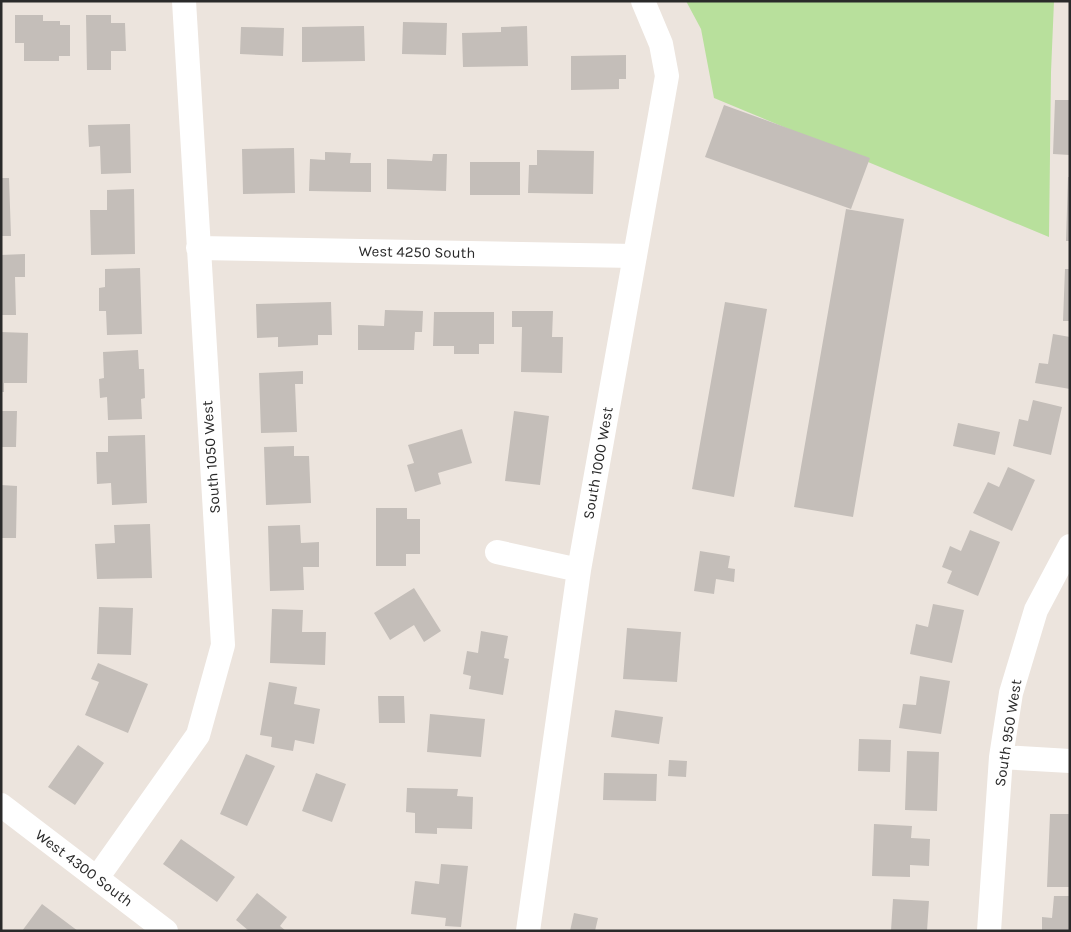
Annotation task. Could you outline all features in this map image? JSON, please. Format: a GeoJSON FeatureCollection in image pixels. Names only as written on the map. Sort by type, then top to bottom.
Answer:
{"type":"FeatureCollection","features":[{"type":"Feature","properties":{"kind":"street","name":"South 1050 West"},"geometry":{"type":"LineString","coordinates":[[97,878],[198,735],[223,645],[184,1]]}},
{"type":"Feature","properties":{"kind":"street","name":"South 1000 West"},"geometry":{"type":"LineString","coordinates":[[528,931],[578,570],[667,76],[661,44],[642,1]]}},
{"type":"Feature","properties":{"kind":"street","name":"West 4250 South"},"geometry":{"type":"LineString","coordinates":[[198,248],[635,256]]}},
{"type":"Feature","properties":{"kind":"street","name":"South 950 West"},"geometry":{"type":"LineString","coordinates":[[989,931],[1001,757],[1010,693],[1036,610],[1070,546]]}},
{"type":"Feature","properties":{"kind":"street"},"geometry":{"type":"LineString","coordinates":[[497,552],[578,570]]}},
{"type":"Feature","properties":{"kind":"street"},"geometry":{"type":"LineString","coordinates":[[1001,757],[1070,761]]}},
{"type":"Feature","properties":{"kind":"street","name":"West 4300 South"},"geometry":{"type":"LineString","coordinates":[[1,805],[166,931]]}},
{"type":"Feature","properties":{"kind":"green space"},"geometry":{"type":"Polygon","coordinates":[[[686,1],[1054,1],[1049,237],[714,98],[701,29],[686,1]]]}},
{"type":"Feature","properties":{"kind":"building"},"geometry":{"type":"Polygon","coordinates":[[[15,15],[43,15],[43,21],[60,21],[60,25],[70,25],[70,56],[59,56],[59,61],[24,61],[24,43],[15,43],[15,15]]]}},
{"type":"Feature","properties":{"kind":"building"},"geometry":{"type":"Polygon","coordinates":[[[86,15],[111,15],[111,23],[125,23],[126,51],[111,51],[111,70],[87,70],[86,15]]]}},
{"type":"Feature","properties":{"kind":"building"},"geometry":{"type":"Polygon","coordinates":[[[403,22],[447,23],[446,55],[402,54],[403,22]]]}},
{"type":"Feature","properties":{"kind":"building"},"geometry":{"type":"Polygon","coordinates":[[[364,26],[365,61],[302,62],[302,27],[364,26]]]}},
{"type":"Feature","properties":{"kind":"building"},"geometry":{"type":"Polygon","coordinates":[[[527,26],[528,66],[463,67],[462,33],[501,32],[501,27],[527,26]]]}},
{"type":"Feature","properties":{"kind":"building"},"geometry":{"type":"Polygon","coordinates":[[[241,27],[284,28],[283,56],[240,54],[241,27]]]}},
{"type":"Feature","properties":{"kind":"building"},"geometry":{"type":"Polygon","coordinates":[[[626,55],[626,79],[619,79],[619,89],[571,90],[571,56],[626,55]]]}},
{"type":"Feature","properties":{"kind":"building"},"geometry":{"type":"Polygon","coordinates":[[[1055,100],[1070,100],[1070,155],[1053,154],[1055,100]]]}},
{"type":"Feature","properties":{"kind":"building"},"geometry":{"type":"Polygon","coordinates":[[[724,105],[870,158],[851,209],[705,157],[724,105]]]}},
{"type":"Feature","properties":{"kind":"building"},"geometry":{"type":"Polygon","coordinates":[[[130,124],[131,173],[101,174],[100,146],[89,147],[88,125],[130,124]]]}},
{"type":"Feature","properties":{"kind":"building"},"geometry":{"type":"Polygon","coordinates":[[[294,148],[295,193],[243,194],[242,149],[294,148]]]}},
{"type":"Feature","properties":{"kind":"building"},"geometry":{"type":"Polygon","coordinates":[[[537,150],[594,151],[593,194],[528,193],[529,165],[537,165],[537,150]]]}},
{"type":"Feature","properties":{"kind":"building"},"geometry":{"type":"Polygon","coordinates":[[[325,152],[351,153],[350,163],[371,163],[371,192],[309,191],[310,159],[325,160],[325,152]]]}},
{"type":"Feature","properties":{"kind":"building"},"geometry":{"type":"Polygon","coordinates":[[[433,154],[447,154],[446,191],[387,189],[387,159],[432,161],[433,154]]]}},
{"type":"Feature","properties":{"kind":"building"},"geometry":{"type":"Polygon","coordinates":[[[470,162],[520,162],[520,195],[470,195],[470,162]]]}},
{"type":"Feature","properties":{"kind":"building"},"geometry":{"type":"Polygon","coordinates":[[[1068,177],[1070,177],[1070,241],[1066,241],[1068,177]]]}},
{"type":"Feature","properties":{"kind":"building"},"geometry":{"type":"Polygon","coordinates":[[[1,178],[9,178],[11,236],[1,236],[1,178]]]}},
{"type":"Feature","properties":{"kind":"building"},"geometry":{"type":"Polygon","coordinates":[[[134,189],[135,254],[91,255],[90,210],[107,210],[107,190],[134,189]]]}},
{"type":"Feature","properties":{"kind":"building"},"geometry":{"type":"Polygon","coordinates":[[[846,209],[904,219],[853,517],[794,507],[846,209]]]}},
{"type":"Feature","properties":{"kind":"building"},"geometry":{"type":"Polygon","coordinates":[[[25,254],[25,277],[15,277],[16,315],[1,315],[1,255],[25,254]]]}},
{"type":"Feature","properties":{"kind":"building"},"geometry":{"type":"Polygon","coordinates":[[[140,268],[142,334],[107,335],[106,311],[99,311],[99,288],[105,287],[105,269],[140,268]]]}},
{"type":"Feature","properties":{"kind":"building"},"geometry":{"type":"Polygon","coordinates":[[[1065,269],[1070,269],[1070,321],[1063,321],[1065,269]]]}},
{"type":"Feature","properties":{"kind":"building"},"geometry":{"type":"Polygon","coordinates":[[[331,302],[332,335],[318,335],[318,345],[278,347],[278,337],[257,338],[256,304],[331,302]]]}},
{"type":"Feature","properties":{"kind":"building"},"geometry":{"type":"Polygon","coordinates":[[[725,302],[767,309],[734,497],[692,489],[725,302]]]}},
{"type":"Feature","properties":{"kind":"building"},"geometry":{"type":"Polygon","coordinates":[[[385,310],[423,311],[422,332],[415,332],[414,350],[358,350],[358,325],[384,326],[385,310]]]}},
{"type":"Feature","properties":{"kind":"building"},"geometry":{"type":"Polygon","coordinates":[[[512,311],[553,311],[552,337],[563,337],[562,373],[521,372],[522,327],[512,327],[512,311]]]}},
{"type":"Feature","properties":{"kind":"building"},"geometry":{"type":"Polygon","coordinates":[[[434,312],[494,312],[494,344],[479,344],[479,354],[454,354],[454,346],[433,346],[434,312]]]}},
{"type":"Feature","properties":{"kind":"building"},"geometry":{"type":"Polygon","coordinates":[[[1,332],[28,333],[27,383],[4,383],[4,392],[1,392],[1,332]]]}},
{"type":"Feature","properties":{"kind":"building"},"geometry":{"type":"Polygon","coordinates":[[[1053,334],[1070,337],[1070,389],[1035,383],[1039,363],[1048,364],[1053,334]]]}},
{"type":"Feature","properties":{"kind":"building"},"geometry":{"type":"Polygon","coordinates":[[[138,350],[139,369],[144,369],[145,398],[141,399],[142,419],[108,420],[107,397],[100,398],[99,379],[104,378],[103,352],[138,350]]]}},
{"type":"Feature","properties":{"kind":"building"},"geometry":{"type":"Polygon","coordinates":[[[303,371],[303,384],[295,384],[297,432],[261,433],[259,373],[303,371]]]}},
{"type":"Feature","properties":{"kind":"building"},"geometry":{"type":"Polygon","coordinates":[[[1033,400],[1062,407],[1051,455],[1013,446],[1019,419],[1028,421],[1033,400]]]}},
{"type":"Feature","properties":{"kind":"building"},"geometry":{"type":"Polygon","coordinates":[[[1,411],[17,411],[16,447],[1,447],[1,411]]]}},
{"type":"Feature","properties":{"kind":"building"},"geometry":{"type":"Polygon","coordinates":[[[514,411],[549,416],[540,485],[505,481],[514,411]]]}},
{"type":"Feature","properties":{"kind":"building"},"geometry":{"type":"Polygon","coordinates":[[[958,423],[1000,432],[995,455],[953,446],[958,423]]]}},
{"type":"Feature","properties":{"kind":"building"},"geometry":{"type":"Polygon","coordinates":[[[462,429],[472,463],[438,473],[441,484],[415,492],[407,465],[414,463],[408,445],[462,429]]]}},
{"type":"Feature","properties":{"kind":"building"},"geometry":{"type":"Polygon","coordinates":[[[145,435],[147,503],[112,505],[111,483],[97,484],[96,452],[108,452],[108,436],[145,435]]]}},
{"type":"Feature","properties":{"kind":"building"},"geometry":{"type":"Polygon","coordinates":[[[294,446],[294,456],[309,456],[311,503],[266,505],[264,447],[294,446]]]}},
{"type":"Feature","properties":{"kind":"building"},"geometry":{"type":"Polygon","coordinates":[[[1008,467],[1035,480],[1012,531],[973,513],[988,482],[999,487],[1008,467]]]}},
{"type":"Feature","properties":{"kind":"building"},"geometry":{"type":"Polygon","coordinates":[[[1,485],[17,486],[16,538],[1,538],[1,485]]]}},
{"type":"Feature","properties":{"kind":"building"},"geometry":{"type":"Polygon","coordinates":[[[376,508],[407,508],[407,519],[420,519],[420,554],[406,554],[406,566],[376,566],[376,508]]]}},
{"type":"Feature","properties":{"kind":"building"},"geometry":{"type":"Polygon","coordinates":[[[150,524],[152,578],[97,579],[95,544],[115,543],[114,525],[150,524]]]}},
{"type":"Feature","properties":{"kind":"building"},"geometry":{"type":"Polygon","coordinates":[[[300,525],[301,543],[319,542],[319,567],[303,567],[304,590],[270,591],[268,526],[300,525]]]}},
{"type":"Feature","properties":{"kind":"building"},"geometry":{"type":"Polygon","coordinates":[[[970,530],[1000,542],[978,596],[947,583],[952,571],[942,567],[950,546],[961,551],[970,530]]]}},
{"type":"Feature","properties":{"kind":"building"},"geometry":{"type":"Polygon","coordinates":[[[700,551],[730,556],[728,568],[735,569],[734,582],[716,579],[714,594],[694,591],[700,551]]]}},
{"type":"Feature","properties":{"kind":"building"},"geometry":{"type":"Polygon","coordinates":[[[414,588],[441,631],[424,642],[414,625],[390,640],[374,613],[414,588]]]}},
{"type":"Feature","properties":{"kind":"building"},"geometry":{"type":"Polygon","coordinates":[[[933,604],[964,610],[952,663],[910,654],[916,624],[928,627],[933,604]]]}},
{"type":"Feature","properties":{"kind":"building"},"geometry":{"type":"Polygon","coordinates":[[[99,607],[133,608],[131,655],[97,654],[99,607]]]}},
{"type":"Feature","properties":{"kind":"building"},"geometry":{"type":"Polygon","coordinates":[[[272,609],[303,610],[302,632],[326,632],[325,665],[270,663],[272,609]]]}},
{"type":"Feature","properties":{"kind":"building"},"geometry":{"type":"Polygon","coordinates":[[[627,628],[681,632],[677,682],[623,679],[627,628]]]}},
{"type":"Feature","properties":{"kind":"building"},"geometry":{"type":"Polygon","coordinates":[[[481,631],[508,636],[504,658],[509,659],[503,695],[469,689],[471,676],[463,674],[467,651],[478,653],[481,631]]]}},
{"type":"Feature","properties":{"kind":"building"},"geometry":{"type":"Polygon","coordinates":[[[98,663],[148,684],[128,733],[85,715],[99,682],[91,679],[98,663]]]}},
{"type":"Feature","properties":{"kind":"building"},"geometry":{"type":"Polygon","coordinates":[[[920,676],[950,681],[941,734],[899,728],[903,704],[916,705],[920,676]]]}},
{"type":"Feature","properties":{"kind":"building"},"geometry":{"type":"Polygon","coordinates":[[[269,682],[297,687],[294,704],[320,709],[314,744],[295,740],[293,751],[271,747],[272,737],[260,735],[269,682]]]}},
{"type":"Feature","properties":{"kind":"building"},"geometry":{"type":"Polygon","coordinates":[[[378,696],[404,696],[405,723],[379,723],[378,696]]]}},
{"type":"Feature","properties":{"kind":"building"},"geometry":{"type":"Polygon","coordinates":[[[615,710],[663,717],[659,744],[611,737],[615,710]]]}},
{"type":"Feature","properties":{"kind":"building"},"geometry":{"type":"Polygon","coordinates":[[[430,714],[485,719],[481,757],[427,752],[430,714]]]}},
{"type":"Feature","properties":{"kind":"building"},"geometry":{"type":"Polygon","coordinates":[[[859,739],[891,740],[890,772],[858,771],[859,739]]]}},
{"type":"Feature","properties":{"kind":"building"},"geometry":{"type":"Polygon","coordinates":[[[78,745],[104,763],[75,805],[48,787],[78,745]]]}},
{"type":"Feature","properties":{"kind":"building"},"geometry":{"type":"Polygon","coordinates":[[[907,751],[939,752],[937,811],[905,810],[907,751]]]}},
{"type":"Feature","properties":{"kind":"building"},"geometry":{"type":"Polygon","coordinates":[[[246,754],[275,766],[247,826],[220,814],[246,754]]]}},
{"type":"Feature","properties":{"kind":"building"},"geometry":{"type":"Polygon","coordinates":[[[669,760],[687,761],[686,777],[668,776],[669,760]]]}},
{"type":"Feature","properties":{"kind":"building"},"geometry":{"type":"Polygon","coordinates":[[[316,773],[346,784],[332,822],[302,811],[316,773]]]}},
{"type":"Feature","properties":{"kind":"building"},"geometry":{"type":"Polygon","coordinates":[[[604,773],[657,774],[656,801],[603,800],[604,773]]]}},
{"type":"Feature","properties":{"kind":"building"},"geometry":{"type":"Polygon","coordinates":[[[407,788],[458,789],[457,796],[473,797],[472,829],[437,828],[437,834],[415,833],[415,813],[406,812],[407,788]]]}},
{"type":"Feature","properties":{"kind":"building"},"geometry":{"type":"Polygon","coordinates":[[[1050,814],[1070,814],[1070,887],[1047,887],[1050,814]]]}},
{"type":"Feature","properties":{"kind":"building"},"geometry":{"type":"Polygon","coordinates":[[[874,824],[912,826],[911,838],[930,839],[929,866],[910,865],[910,877],[872,876],[874,824]]]}},
{"type":"Feature","properties":{"kind":"building"},"geometry":{"type":"Polygon","coordinates":[[[181,839],[235,877],[217,902],[163,864],[181,839]]]}},
{"type":"Feature","properties":{"kind":"building"},"geometry":{"type":"Polygon","coordinates":[[[441,864],[468,866],[461,927],[445,926],[446,918],[411,914],[415,881],[439,884],[441,864]]]}},
{"type":"Feature","properties":{"kind":"building"},"geometry":{"type":"Polygon","coordinates":[[[257,893],[287,917],[280,926],[286,931],[249,931],[236,920],[257,893]]]}},
{"type":"Feature","properties":{"kind":"building"},"geometry":{"type":"Polygon","coordinates":[[[1054,896],[1070,896],[1070,931],[1042,931],[1042,917],[1052,918],[1054,896]]]}},
{"type":"Feature","properties":{"kind":"building"},"geometry":{"type":"Polygon","coordinates":[[[893,899],[929,901],[927,931],[891,931],[893,899]]]}},
{"type":"Feature","properties":{"kind":"building"},"geometry":{"type":"Polygon","coordinates":[[[42,904],[78,931],[22,931],[42,904]]]}},
{"type":"Feature","properties":{"kind":"building"},"geometry":{"type":"Polygon","coordinates":[[[574,913],[598,918],[595,931],[570,931],[574,913]]]}}]}
